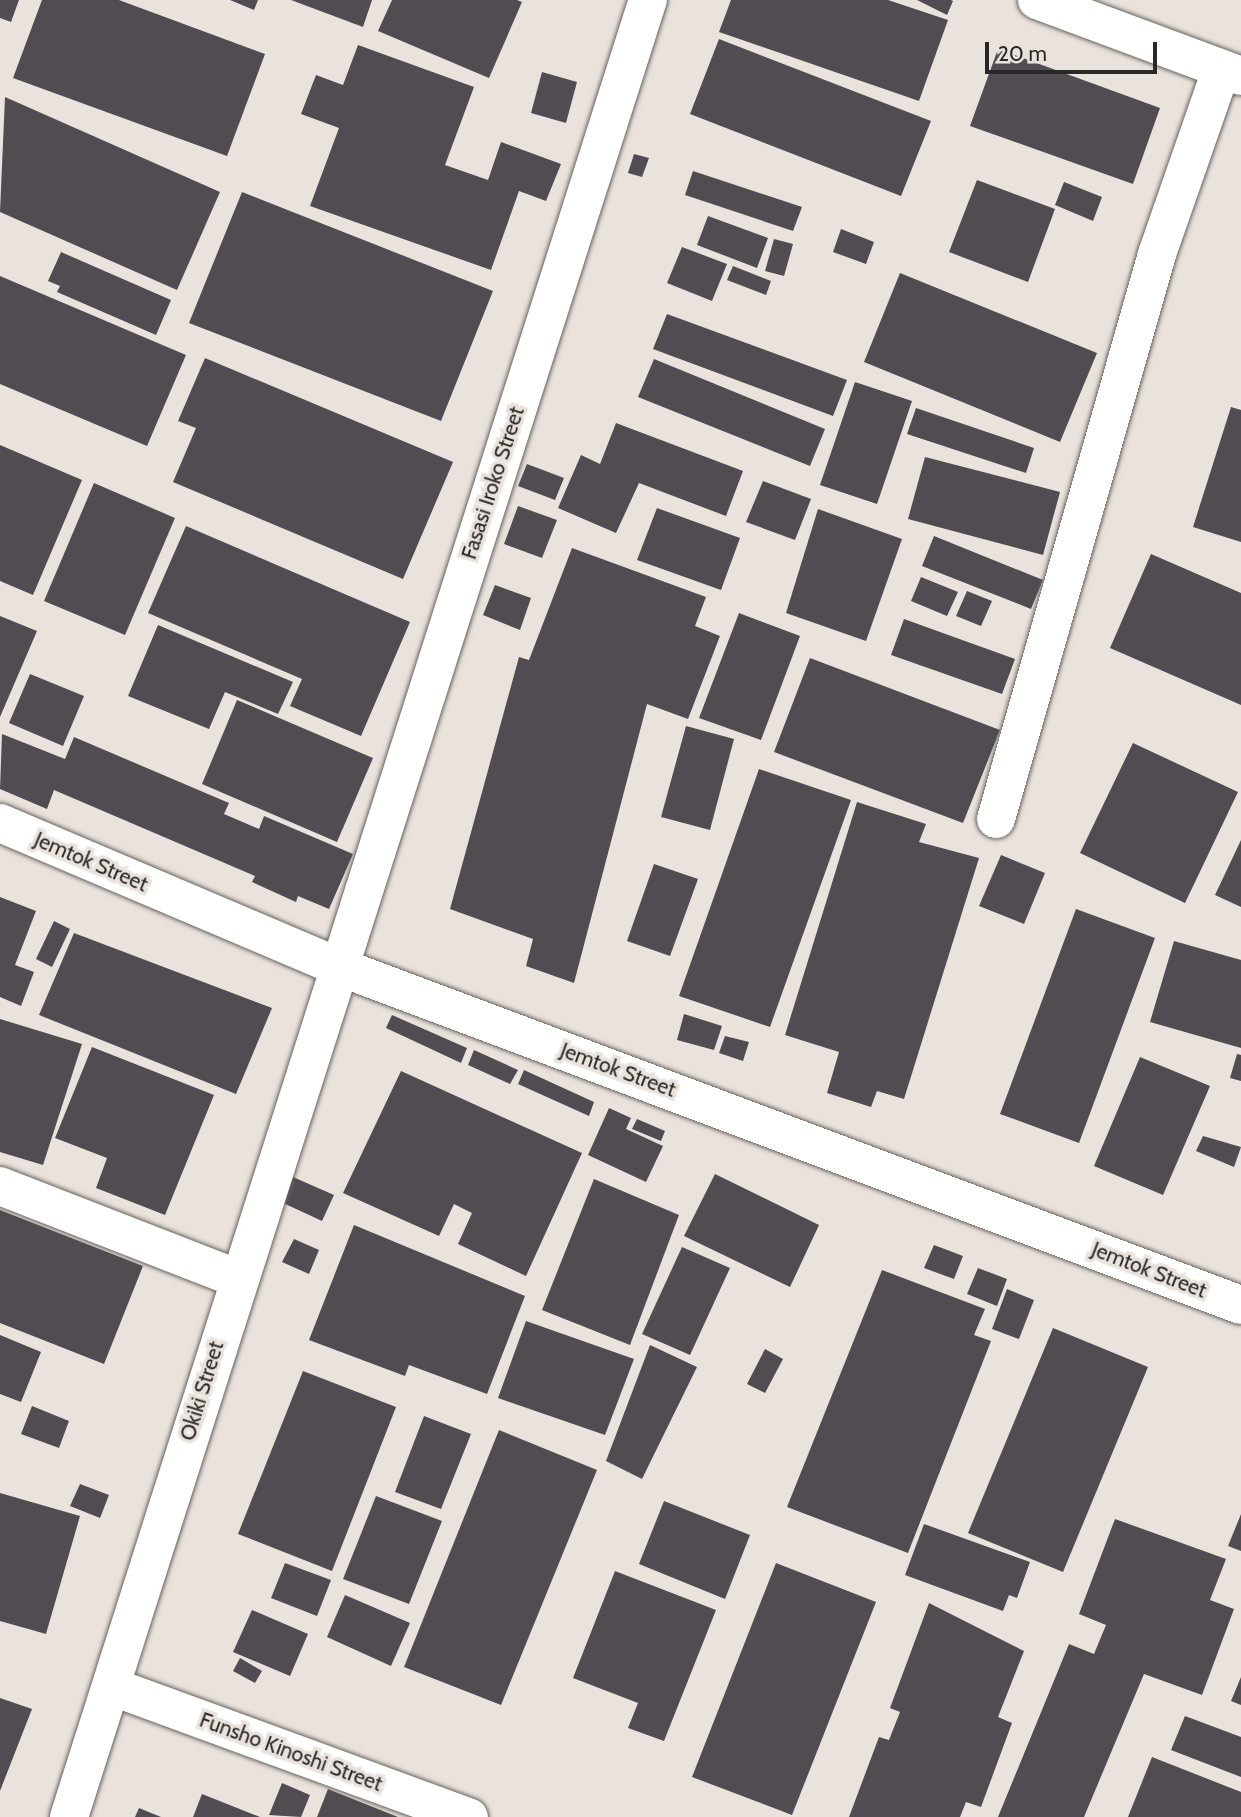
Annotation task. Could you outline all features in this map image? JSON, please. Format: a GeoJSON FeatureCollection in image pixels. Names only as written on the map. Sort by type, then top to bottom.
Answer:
{"type":"FeatureCollection","features":[{"type":"Feature","properties":{"kind":"street","name":"Fasasi Iroko Street"},"geometry":{"type":"LineString","coordinates":[[337,966],[648,0]]}},
{"type":"Feature","properties":{"kind":"street"},"geometry":{"type":"LineString","coordinates":[[996,819],[1157,254],[1231,73],[1037,0]]}},
{"type":"Feature","properties":{"kind":"street","name":"Jemtok Street"},"geometry":{"type":"LineString","coordinates":[[0,824],[337,966],[1241,1305]]}},
{"type":"Feature","properties":{"kind":"street","name":"Okiki Street"},"geometry":{"type":"LineString","coordinates":[[69,1817],[113,1687],[236,1278],[337,966]]}},
{"type":"Feature","properties":{"kind":"street"},"geometry":{"type":"LineString","coordinates":[[0,1186],[236,1278]]}},
{"type":"Feature","properties":{"kind":"street","name":"Funsho Kinoshi Street"},"geometry":{"type":"LineString","coordinates":[[113,1687],[469,1817]]}},
{"type":"Feature","properties":{"kind":"building"},"geometry":{"type":"Polygon","coordinates":[[[0,0],[19,0],[11,22],[0,18],[0,0]]]}},
{"type":"Feature","properties":{"kind":"building"},"geometry":{"type":"Polygon","coordinates":[[[42,0],[119,0],[265,54],[227,156],[13,78],[42,0]]]}},
{"type":"Feature","properties":{"kind":"building"},"geometry":{"type":"Polygon","coordinates":[[[230,0],[258,0],[254,10],[230,0]]]}},
{"type":"Feature","properties":{"kind":"building"},"geometry":{"type":"Polygon","coordinates":[[[291,0],[372,0],[363,27],[291,0]]]}},
{"type":"Feature","properties":{"kind":"building"},"geometry":{"type":"Polygon","coordinates":[[[392,0],[522,2],[489,78],[378,31],[392,0]]]}},
{"type":"Feature","properties":{"kind":"building"},"geometry":{"type":"Polygon","coordinates":[[[731,0],[888,0],[948,20],[919,101],[719,32],[731,0]]]}},
{"type":"Feature","properties":{"kind":"building"},"geometry":{"type":"Polygon","coordinates":[[[917,0],[951,0],[953,1],[947,15],[917,0]]]}},
{"type":"Feature","properties":{"kind":"building"},"geometry":{"type":"Polygon","coordinates":[[[719,39],[931,121],[901,196],[690,114],[719,39]]]}},
{"type":"Feature","properties":{"kind":"building"},"geometry":{"type":"Polygon","coordinates":[[[358,45],[474,87],[445,165],[488,180],[501,142],[561,164],[546,201],[519,191],[491,270],[310,206],[339,128],[301,114],[316,75],[343,85],[358,45]]]}},
{"type":"Feature","properties":{"kind":"building"},"geometry":{"type":"Polygon","coordinates":[[[998,49],[1160,108],[1133,184],[970,126],[998,49]]]}},
{"type":"Feature","properties":{"kind":"building"},"geometry":{"type":"Polygon","coordinates":[[[542,72],[577,82],[566,123],[531,113],[542,72]]]}},
{"type":"Feature","properties":{"kind":"building"},"geometry":{"type":"Polygon","coordinates":[[[5,97],[220,192],[177,290],[0,212],[5,97]]]}},
{"type":"Feature","properties":{"kind":"building"},"geometry":{"type":"Polygon","coordinates":[[[634,154],[649,158],[642,177],[628,173],[634,154]]]}},
{"type":"Feature","properties":{"kind":"building"},"geometry":{"type":"Polygon","coordinates":[[[693,171],[802,207],[793,231],[685,195],[693,171]]]}},
{"type":"Feature","properties":{"kind":"building"},"geometry":{"type":"Polygon","coordinates":[[[977,180],[1055,209],[1028,282],[949,252],[977,180]]]}},
{"type":"Feature","properties":{"kind":"building"},"geometry":{"type":"Polygon","coordinates":[[[1064,182],[1102,197],[1093,221],[1055,205],[1064,182]]]}},
{"type":"Feature","properties":{"kind":"building"},"geometry":{"type":"Polygon","coordinates":[[[242,192],[493,291],[441,421],[189,323],[242,192]]]}},
{"type":"Feature","properties":{"kind":"building"},"geometry":{"type":"Polygon","coordinates":[[[708,216],[768,238],[757,268],[697,245],[708,216]]]}},
{"type":"Feature","properties":{"kind":"building"},"geometry":{"type":"Polygon","coordinates":[[[841,229],[874,242],[866,264],[833,252],[841,229]]]}},
{"type":"Feature","properties":{"kind":"building"},"geometry":{"type":"Polygon","coordinates":[[[774,239],[793,244],[784,276],[765,271],[774,239]]]}},
{"type":"Feature","properties":{"kind":"building"},"geometry":{"type":"Polygon","coordinates":[[[682,247],[727,264],[712,301],[667,283],[682,247]]]}},
{"type":"Feature","properties":{"kind":"building"},"geometry":{"type":"Polygon","coordinates":[[[61,252],[171,300],[156,335],[57,292],[60,286],[48,281],[61,252]]]}},
{"type":"Feature","properties":{"kind":"building"},"geometry":{"type":"Polygon","coordinates":[[[733,266],[771,281],[766,295],[727,280],[733,266]]]}},
{"type":"Feature","properties":{"kind":"building"},"geometry":{"type":"Polygon","coordinates":[[[900,273],[1097,353],[1060,442],[864,362],[900,273]]]}},
{"type":"Feature","properties":{"kind":"building"},"geometry":{"type":"Polygon","coordinates":[[[0,276],[186,355],[147,446],[0,384],[0,276]]]}},
{"type":"Feature","properties":{"kind":"building"},"geometry":{"type":"Polygon","coordinates":[[[667,314],[847,380],[833,416],[653,349],[667,314]]]}},
{"type":"Feature","properties":{"kind":"building"},"geometry":{"type":"Polygon","coordinates":[[[205,358],[453,462],[403,579],[173,482],[196,428],[178,421],[205,358]]]}},
{"type":"Feature","properties":{"kind":"building"},"geometry":{"type":"Polygon","coordinates":[[[654,359],[825,429],[810,466],[638,397],[654,359]]]}},
{"type":"Feature","properties":{"kind":"building"},"geometry":{"type":"Polygon","coordinates":[[[855,382],[912,401],[877,504],[820,485],[855,382]]]}},
{"type":"Feature","properties":{"kind":"building"},"geometry":{"type":"Polygon","coordinates":[[[1231,407],[1241,410],[1241,542],[1193,527],[1231,407]]]}},
{"type":"Feature","properties":{"kind":"building"},"geometry":{"type":"Polygon","coordinates":[[[916,408],[1034,448],[1026,473],[907,434],[916,408]]]}},
{"type":"Feature","properties":{"kind":"building"},"geometry":{"type":"Polygon","coordinates":[[[616,423],[743,471],[726,516],[639,483],[616,533],[558,508],[581,455],[600,464],[616,423]]]}},
{"type":"Feature","properties":{"kind":"building"},"geometry":{"type":"Polygon","coordinates":[[[0,445],[82,480],[33,595],[0,581],[0,445]]]}},
{"type":"Feature","properties":{"kind":"building"},"geometry":{"type":"Polygon","coordinates":[[[925,457],[1060,492],[1043,555],[908,519],[925,457]]]}},
{"type":"Feature","properties":{"kind":"building"},"geometry":{"type":"Polygon","coordinates":[[[527,464],[564,478],[555,500],[518,486],[527,464]]]}},
{"type":"Feature","properties":{"kind":"building"},"geometry":{"type":"Polygon","coordinates":[[[763,481],[811,499],[795,540],[746,522],[763,481]]]}},
{"type":"Feature","properties":{"kind":"building"},"geometry":{"type":"Polygon","coordinates":[[[94,483],[175,518],[125,635],[44,601],[94,483]]]}},
{"type":"Feature","properties":{"kind":"building"},"geometry":{"type":"Polygon","coordinates":[[[518,506],[557,520],[542,558],[504,544],[518,506]]]}},
{"type":"Feature","properties":{"kind":"building"},"geometry":{"type":"Polygon","coordinates":[[[657,508],[740,538],[721,590],[637,560],[657,508]]]}},
{"type":"Feature","properties":{"kind":"building"},"geometry":{"type":"Polygon","coordinates":[[[818,509],[902,539],[866,641],[786,613],[818,509]]]}},
{"type":"Feature","properties":{"kind":"building"},"geometry":{"type":"Polygon","coordinates":[[[186,526],[410,622],[361,736],[290,706],[302,679],[148,613],[186,526]]]}},
{"type":"Feature","properties":{"kind":"building"},"geometry":{"type":"Polygon","coordinates":[[[934,536],[1043,580],[1031,609],[922,566],[934,536]]]}},
{"type":"Feature","properties":{"kind":"building"},"geometry":{"type":"Polygon","coordinates":[[[572,548],[706,597],[695,626],[720,636],[688,719],[647,704],[574,983],[526,966],[533,939],[450,909],[519,657],[529,660],[572,548]]]}},
{"type":"Feature","properties":{"kind":"building"},"geometry":{"type":"Polygon","coordinates":[[[1151,554],[1241,593],[1241,705],[1110,648],[1151,554]]]}},
{"type":"Feature","properties":{"kind":"building"},"geometry":{"type":"Polygon","coordinates":[[[921,577],[958,592],[947,616],[911,601],[921,577]]]}},
{"type":"Feature","properties":{"kind":"building"},"geometry":{"type":"Polygon","coordinates":[[[495,585],[531,598],[520,630],[483,615],[495,585]]]}},
{"type":"Feature","properties":{"kind":"building"},"geometry":{"type":"Polygon","coordinates":[[[967,591],[992,601],[981,626],[956,616],[967,591]]]}},
{"type":"Feature","properties":{"kind":"building"},"geometry":{"type":"Polygon","coordinates":[[[739,613],[800,636],[761,740],[699,718],[739,613]]]}},
{"type":"Feature","properties":{"kind":"building"},"geometry":{"type":"Polygon","coordinates":[[[0,616],[37,631],[0,717],[0,616]]]}},
{"type":"Feature","properties":{"kind":"building"},"geometry":{"type":"Polygon","coordinates":[[[904,619],[1015,659],[1002,694],[891,655],[904,619]]]}},
{"type":"Feature","properties":{"kind":"building"},"geometry":{"type":"Polygon","coordinates":[[[158,625],[293,682],[278,714],[225,692],[209,729],[128,696],[158,625]]]}},
{"type":"Feature","properties":{"kind":"building"},"geometry":{"type":"Polygon","coordinates":[[[810,658],[1000,730],[963,823],[774,752],[810,658]]]}},
{"type":"Feature","properties":{"kind":"building"},"geometry":{"type":"Polygon","coordinates":[[[30,674],[84,696],[63,746],[9,723],[30,674]]]}},
{"type":"Feature","properties":{"kind":"building"},"geometry":{"type":"Polygon","coordinates":[[[237,700],[373,758],[337,842],[202,784],[237,700]]]}},
{"type":"Feature","properties":{"kind":"building"},"geometry":{"type":"Polygon","coordinates":[[[686,726],[734,739],[710,830],[661,817],[686,726]]]}},
{"type":"Feature","properties":{"kind":"building"},"geometry":{"type":"Polygon","coordinates":[[[2,734],[65,759],[74,737],[229,803],[224,814],[259,829],[264,816],[353,854],[329,909],[298,896],[296,902],[252,882],[255,876],[54,790],[47,809],[0,789],[2,734]]]}},
{"type":"Feature","properties":{"kind":"building"},"geometry":{"type":"Polygon","coordinates":[[[1133,743],[1238,792],[1185,903],[1080,853],[1133,743]]]}},
{"type":"Feature","properties":{"kind":"building"},"geometry":{"type":"Polygon","coordinates":[[[759,769],[851,800],[770,1027],[679,996],[759,769]]]}},
{"type":"Feature","properties":{"kind":"building"},"geometry":{"type":"Polygon","coordinates":[[[857,802],[926,824],[919,842],[979,858],[904,1099],[877,1091],[871,1107],[827,1093],[839,1052],[785,1035],[857,802]]]}},
{"type":"Feature","properties":{"kind":"building"},"geometry":{"type":"Polygon","coordinates":[[[1241,840],[1241,907],[1215,895],[1241,840]]]}},
{"type":"Feature","properties":{"kind":"building"},"geometry":{"type":"Polygon","coordinates":[[[1001,855],[1045,873],[1024,924],[979,906],[1001,855]]]}},
{"type":"Feature","properties":{"kind":"building"},"geometry":{"type":"Polygon","coordinates":[[[654,864],[698,879],[670,956],[627,941],[654,864]]]}},
{"type":"Feature","properties":{"kind":"building"},"geometry":{"type":"Polygon","coordinates":[[[0,897],[36,911],[15,965],[34,972],[21,1006],[0,997],[0,897]]]}},
{"type":"Feature","properties":{"kind":"building"},"geometry":{"type":"Polygon","coordinates":[[[1076,909],[1155,938],[1079,1143],[1000,1114],[1076,909]]]}},
{"type":"Feature","properties":{"kind":"building"},"geometry":{"type":"Polygon","coordinates":[[[54,921],[70,929],[52,967],[36,959],[54,921]]]}},
{"type":"Feature","properties":{"kind":"building"},"geometry":{"type":"Polygon","coordinates":[[[74,933],[272,1008],[236,1094],[39,1015],[74,933]]]}},
{"type":"Feature","properties":{"kind":"building"},"geometry":{"type":"Polygon","coordinates":[[[1174,941],[1241,960],[1241,1048],[1150,1022],[1174,941]]]}},
{"type":"Feature","properties":{"kind":"building"},"geometry":{"type":"Polygon","coordinates":[[[684,1014],[722,1026],[714,1050],[677,1040],[684,1014]]]}},
{"type":"Feature","properties":{"kind":"building"},"geometry":{"type":"Polygon","coordinates":[[[392,1015],[467,1048],[461,1063],[386,1028],[392,1015]]]}},
{"type":"Feature","properties":{"kind":"building"},"geometry":{"type":"Polygon","coordinates":[[[0,1019],[82,1044],[43,1165],[0,1152],[0,1019]]]}},
{"type":"Feature","properties":{"kind":"building"},"geometry":{"type":"Polygon","coordinates":[[[725,1036],[749,1042],[743,1061],[719,1053],[725,1036]]]}},
{"type":"Feature","properties":{"kind":"building"},"geometry":{"type":"Polygon","coordinates":[[[92,1047],[214,1095],[165,1215],[96,1188],[107,1158],[55,1138],[92,1047]]]}},
{"type":"Feature","properties":{"kind":"building"},"geometry":{"type":"Polygon","coordinates":[[[474,1050],[518,1070],[510,1084],[468,1065],[474,1050]]]}},
{"type":"Feature","properties":{"kind":"building"},"geometry":{"type":"Polygon","coordinates":[[[1237,1054],[1241,1055],[1241,1081],[1230,1078],[1237,1054]]]}},
{"type":"Feature","properties":{"kind":"building"},"geometry":{"type":"Polygon","coordinates":[[[1140,1057],[1210,1086],[1163,1195],[1094,1166],[1140,1057]]]}},
{"type":"Feature","properties":{"kind":"building"},"geometry":{"type":"Polygon","coordinates":[[[524,1070],[594,1102],[589,1116],[518,1084],[524,1070]]]}},
{"type":"Feature","properties":{"kind":"building"},"geometry":{"type":"Polygon","coordinates":[[[401,1071],[582,1153],[526,1276],[458,1244],[472,1213],[454,1204],[439,1236],[343,1193],[401,1071]]]}},
{"type":"Feature","properties":{"kind":"building"},"geometry":{"type":"Polygon","coordinates":[[[609,1108],[631,1118],[626,1129],[663,1146],[646,1182],[588,1155],[609,1108]]]}},
{"type":"Feature","properties":{"kind":"building"},"geometry":{"type":"Polygon","coordinates":[[[637,1119],[665,1131],[661,1141],[632,1129],[637,1119]]]}},
{"type":"Feature","properties":{"kind":"building"},"geometry":{"type":"Polygon","coordinates":[[[1203,1136],[1241,1147],[1234,1167],[1196,1151],[1203,1136]]]}},
{"type":"Feature","properties":{"kind":"building"},"geometry":{"type":"Polygon","coordinates":[[[715,1174],[819,1225],[790,1287],[684,1236],[715,1174]]]}},
{"type":"Feature","properties":{"kind":"building"},"geometry":{"type":"Polygon","coordinates":[[[293,1177],[334,1195],[322,1221],[281,1202],[293,1177]]]}},
{"type":"Feature","properties":{"kind":"building"},"geometry":{"type":"Polygon","coordinates":[[[594,1179],[679,1215],[630,1345],[542,1310],[594,1179]]]}},
{"type":"Feature","properties":{"kind":"building"},"geometry":{"type":"Polygon","coordinates":[[[0,1210],[143,1266],[104,1364],[0,1323],[0,1210]]]}},
{"type":"Feature","properties":{"kind":"building"},"geometry":{"type":"Polygon","coordinates":[[[354,1225],[525,1296],[487,1394],[409,1365],[405,1376],[309,1340],[354,1225]]]}},
{"type":"Feature","properties":{"kind":"building"},"geometry":{"type":"Polygon","coordinates":[[[294,1239],[319,1250],[309,1274],[282,1262],[294,1239]]]}},
{"type":"Feature","properties":{"kind":"building"},"geometry":{"type":"Polygon","coordinates":[[[934,1245],[963,1256],[954,1279],[924,1268],[934,1245]]]}},
{"type":"Feature","properties":{"kind":"building"},"geometry":{"type":"Polygon","coordinates":[[[682,1247],[730,1268],[690,1355],[642,1334],[682,1247]]]}},
{"type":"Feature","properties":{"kind":"building"},"geometry":{"type":"Polygon","coordinates":[[[978,1268],[1007,1279],[997,1306],[967,1294],[978,1268]]]}},
{"type":"Feature","properties":{"kind":"building"},"geometry":{"type":"Polygon","coordinates":[[[882,1270],[985,1309],[974,1335],[991,1341],[908,1553],[787,1507],[882,1270]]]}},
{"type":"Feature","properties":{"kind":"building"},"geometry":{"type":"Polygon","coordinates":[[[1007,1289],[1034,1300],[1019,1339],[992,1329],[1007,1289]]]}},
{"type":"Feature","properties":{"kind":"building"},"geometry":{"type":"Polygon","coordinates":[[[526,1321],[634,1359],[605,1435],[498,1398],[526,1321]]]}},
{"type":"Feature","properties":{"kind":"building"},"geometry":{"type":"Polygon","coordinates":[[[1053,1328],[1148,1367],[1063,1572],[968,1533],[1053,1328]]]}},
{"type":"Feature","properties":{"kind":"building"},"geometry":{"type":"Polygon","coordinates":[[[0,1335],[41,1352],[21,1402],[0,1394],[0,1335]]]}},
{"type":"Feature","properties":{"kind":"building"},"geometry":{"type":"Polygon","coordinates":[[[650,1345],[697,1367],[642,1479],[606,1461],[650,1345]]]}},
{"type":"Feature","properties":{"kind":"building"},"geometry":{"type":"Polygon","coordinates":[[[765,1349],[783,1359],[765,1393],[747,1384],[765,1349]]]}},
{"type":"Feature","properties":{"kind":"building"},"geometry":{"type":"Polygon","coordinates":[[[303,1371],[396,1407],[332,1571],[238,1534],[303,1371]]]}},
{"type":"Feature","properties":{"kind":"building"},"geometry":{"type":"Polygon","coordinates":[[[32,1406],[69,1421],[59,1448],[21,1434],[32,1406]]]}},
{"type":"Feature","properties":{"kind":"building"},"geometry":{"type":"Polygon","coordinates":[[[424,1416],[471,1434],[441,1509],[395,1492],[424,1416]]]}},
{"type":"Feature","properties":{"kind":"building"},"geometry":{"type":"Polygon","coordinates":[[[499,1430],[597,1470],[501,1705],[404,1667],[499,1430]]]}},
{"type":"Feature","properties":{"kind":"building"},"geometry":{"type":"Polygon","coordinates":[[[80,1484],[109,1495],[100,1518],[70,1506],[80,1484]]]}},
{"type":"Feature","properties":{"kind":"building"},"geometry":{"type":"Polygon","coordinates":[[[0,1493],[80,1516],[46,1634],[0,1621],[0,1493]]]}},
{"type":"Feature","properties":{"kind":"building"},"geometry":{"type":"Polygon","coordinates":[[[376,1496],[442,1521],[409,1604],[343,1579],[376,1496]]]}},
{"type":"Feature","properties":{"kind":"building"},"geometry":{"type":"Polygon","coordinates":[[[664,1501],[750,1535],[725,1599],[639,1564],[664,1501]]]}},
{"type":"Feature","properties":{"kind":"building"},"geometry":{"type":"Polygon","coordinates":[[[1241,1514],[1241,1551],[1228,1546],[1241,1514]]]}},
{"type":"Feature","properties":{"kind":"building"},"geometry":{"type":"Polygon","coordinates":[[[1115,1519],[1226,1559],[1210,1600],[1234,1609],[1202,1695],[1144,1674],[1084,1817],[998,1817],[1069,1644],[1094,1654],[1106,1625],[1079,1614],[1115,1519]]]}},
{"type":"Feature","properties":{"kind":"building"},"geometry":{"type":"Polygon","coordinates":[[[924,1524],[1030,1562],[1017,1598],[1009,1595],[1003,1611],[905,1575],[924,1524]]]}},
{"type":"Feature","properties":{"kind":"building"},"geometry":{"type":"Polygon","coordinates":[[[285,1563],[331,1580],[317,1616],[271,1598],[285,1563]]]}},
{"type":"Feature","properties":{"kind":"building"},"geometry":{"type":"Polygon","coordinates":[[[776,1563],[876,1602],[792,1815],[692,1777],[776,1563]]]}},
{"type":"Feature","properties":{"kind":"building"},"geometry":{"type":"Polygon","coordinates":[[[615,1571],[716,1610],[664,1741],[628,1728],[638,1703],[573,1678],[615,1571]]]}},
{"type":"Feature","properties":{"kind":"building"},"geometry":{"type":"Polygon","coordinates":[[[345,1595],[410,1623],[391,1666],[327,1637],[345,1595]]]}},
{"type":"Feature","properties":{"kind":"building"},"geometry":{"type":"Polygon","coordinates":[[[929,1603],[1024,1651],[998,1717],[1012,1723],[981,1807],[966,1802],[960,1817],[849,1817],[879,1737],[889,1740],[900,1712],[890,1708],[929,1603]]]}},
{"type":"Feature","properties":{"kind":"building"},"geometry":{"type":"Polygon","coordinates":[[[252,1610],[308,1634],[290,1676],[233,1652],[252,1610]]]}},
{"type":"Feature","properties":{"kind":"building"},"geometry":{"type":"Polygon","coordinates":[[[240,1658],[262,1671],[255,1683],[233,1671],[240,1658]]]}},
{"type":"Feature","properties":{"kind":"building"},"geometry":{"type":"Polygon","coordinates":[[[1241,1677],[1241,1705],[1231,1701],[1241,1677]]]}},
{"type":"Feature","properties":{"kind":"building"},"geometry":{"type":"Polygon","coordinates":[[[0,1698],[32,1709],[0,1791],[0,1698]]]}},
{"type":"Feature","properties":{"kind":"building"},"geometry":{"type":"Polygon","coordinates":[[[1185,1716],[1241,1737],[1241,1777],[1171,1750],[1185,1716]]]}},
{"type":"Feature","properties":{"kind":"building"},"geometry":{"type":"Polygon","coordinates":[[[1152,1757],[1241,1792],[1241,1817],[1128,1817],[1152,1757]]]}},
{"type":"Feature","properties":{"kind":"building"},"geometry":{"type":"Polygon","coordinates":[[[282,1783],[310,1795],[301,1817],[269,1815],[282,1783]]]}},
{"type":"Feature","properties":{"kind":"building"},"geometry":{"type":"Polygon","coordinates":[[[328,1789],[398,1817],[317,1817],[328,1789]]]}},
{"type":"Feature","properties":{"kind":"building"},"geometry":{"type":"Polygon","coordinates":[[[202,1794],[260,1817],[193,1817],[202,1794]]]}},
{"type":"Feature","properties":{"kind":"building"},"geometry":{"type":"Polygon","coordinates":[[[139,1808],[161,1817],[135,1817],[139,1808]]]}}]}
